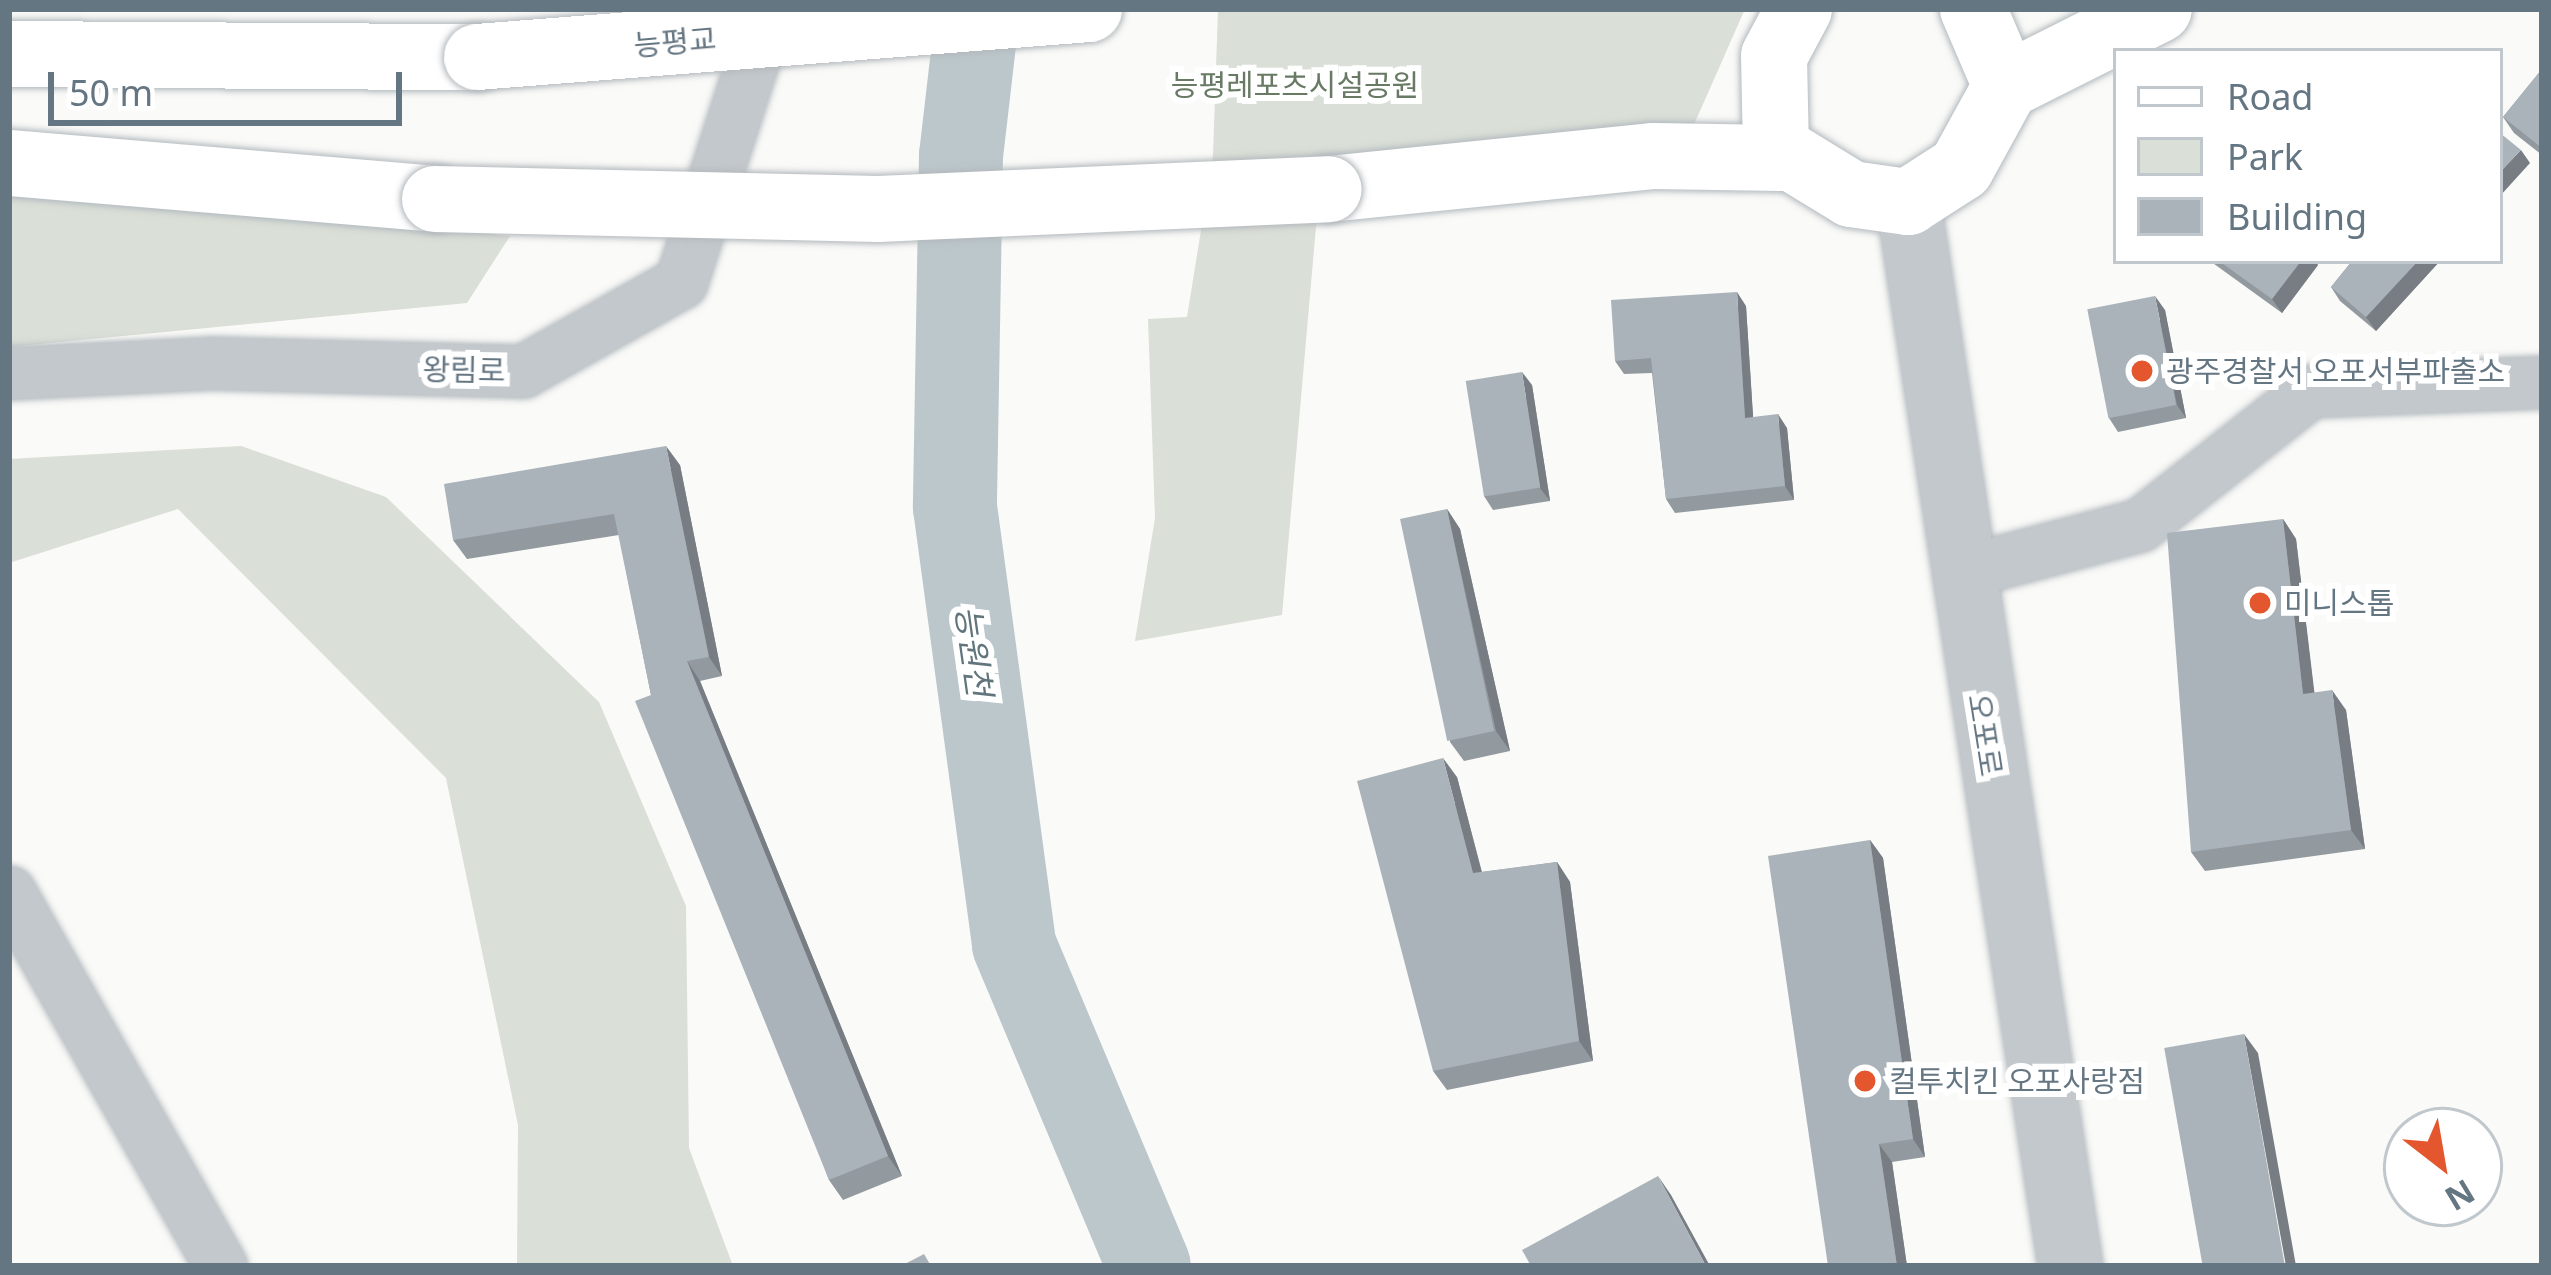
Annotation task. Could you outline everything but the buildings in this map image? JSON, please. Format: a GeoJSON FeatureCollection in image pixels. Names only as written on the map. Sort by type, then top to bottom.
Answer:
{"type":"FeatureCollection","features":[{"type":"Feature","properties":{"kind":"main road","name":"능평교"},"geometry":{"type":"LineString","coordinates":[[9,54],[477,58],[1089,9]]}},
{"type":"Feature","properties":{"kind":"main road"},"geometry":{"type":"LineString","coordinates":[[1781,158],[1774,56],[1799,9]]}},
{"type":"Feature","properties":{"kind":"main road"},"geometry":{"type":"LineString","coordinates":[[1973,9],[2006,86]]}},
{"type":"Feature","properties":{"kind":"main road"},"geometry":{"type":"LineString","coordinates":[[9,163],[435,200],[878,209],[1329,189],[1654,156],[1781,158],[1851,194],[1907,202],[1961,169],[2006,86],[2158,9]]}},
{"type":"Feature","properties":{"kind":"street","name":"왕림로"},"geometry":{"type":"LineString","coordinates":[[9,373],[211,363],[523,371],[681,282],[770,9]]}},
{"type":"Feature","properties":{"kind":"street","name":"오포로"},"geometry":{"type":"LineString","coordinates":[[1907,202],[2070,1266]]}},
{"type":"Feature","properties":{"kind":"street"},"geometry":{"type":"LineString","coordinates":[[1962,572],[2140,524],[2310,391],[2542,382]]}},
{"type":"Feature","properties":{"kind":"street"},"geometry":{"type":"LineString","coordinates":[[9,892],[220,1266]]}},
{"type":"Feature","properties":{"kind":"green space","name":"능평레포츠시설공원"},"geometry":{"type":"Polygon","coordinates":[[[1218,9],[1745,9],[1692,129],[1322,158],[1282,615],[1135,641],[1155,518],[1148,319],[1187,317],[1213,156],[1218,9]]]}},
{"type":"Feature","properties":{"kind":"green space"},"geometry":{"type":"Polygon","coordinates":[[[9,179],[510,236],[467,303],[9,347],[9,179]]]}},
{"type":"Feature","properties":{"kind":"green space"},"geometry":{"type":"Polygon","coordinates":[[[241,446],[386,497],[599,702],[686,906],[689,1148],[733,1266],[517,1266],[518,1125],[446,778],[178,509],[9,563],[9,459],[241,446]]]}},
{"type":"Feature","properties":{"kind":"waterway","name":"능원천"},"geometry":{"type":"LineString","coordinates":[[978,9],[961,155],[955,507],[1014,945],[1149,1266]]}},
{"type":"Feature","properties":{"kind":"place","name":"광주경찰서 오포서부파출소"},"geometry":{"type":"Point","coordinates":[2142,371]}},
{"type":"Feature","properties":{"kind":"place","name":"미니스톱"},"geometry":{"type":"Point","coordinates":[2260,603]}},
{"type":"Feature","properties":{"kind":"place","name":"컬투치킨 오포사랑점"},"geometry":{"type":"Point","coordinates":[1865,1081]}}]}
